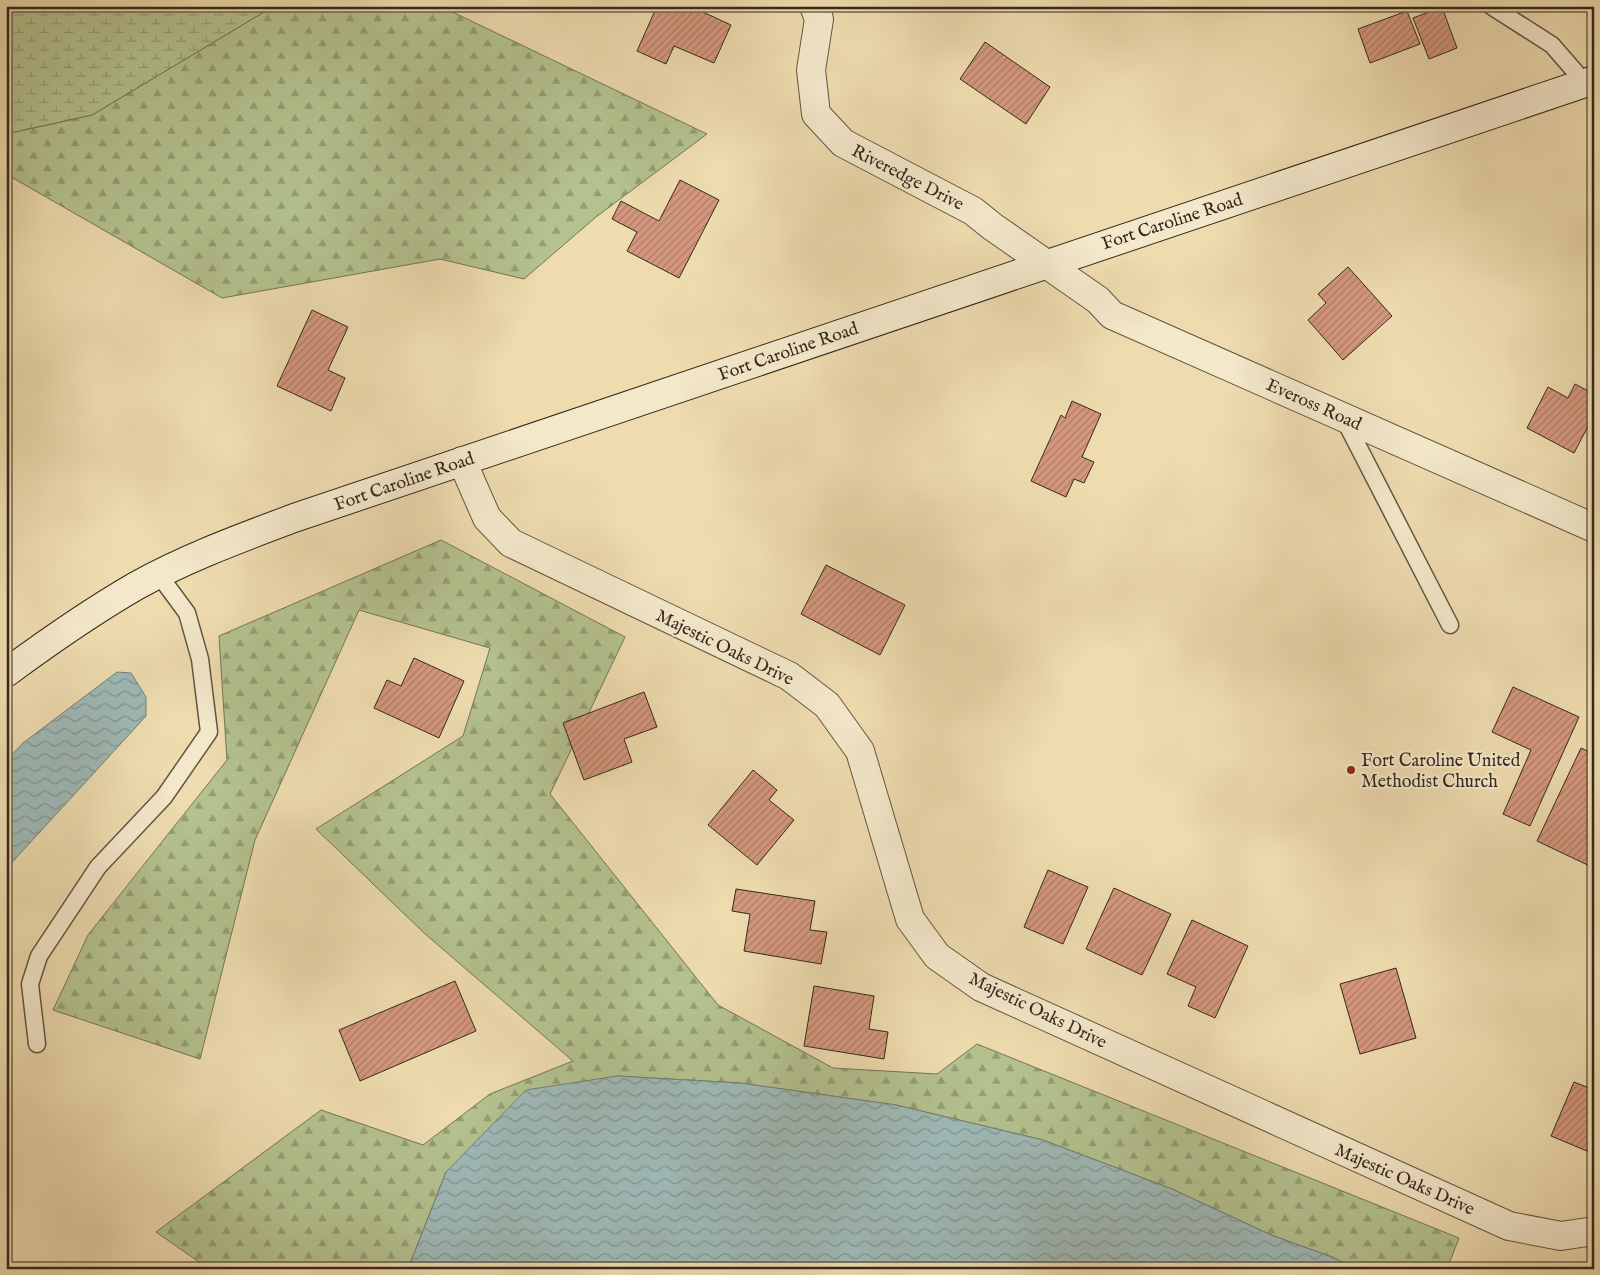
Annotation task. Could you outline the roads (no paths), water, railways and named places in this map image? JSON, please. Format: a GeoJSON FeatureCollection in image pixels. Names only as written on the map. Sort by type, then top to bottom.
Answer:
{"type":"FeatureCollection","features":[{"type":"Feature","properties":{"kind":"street","name":"Riveredge Drive"},"geometry":{"type":"LineString","coordinates":[[814,6],[820,20],[811,70],[816,114],[842,143],[973,211],[1044,264]]}},
{"type":"Feature","properties":{"kind":"street","name":"Fort Caroline Road"},"geometry":{"type":"LineString","coordinates":[[6,673],[64,630],[138,585],[214,548],[294,518],[1590,81]]}},
{"type":"Feature","properties":{"kind":"street","name":"Eveross Road"},"geometry":{"type":"LineString","coordinates":[[1044,264],[1098,300],[1112,314],[1594,528]]}},
{"type":"Feature","properties":{"kind":"street","name":"Majestic Oaks Drive"},"geometry":{"type":"LineString","coordinates":[[462,461],[488,518],[510,543],[789,676],[827,704],[860,751],[910,918],[937,956],[982,987],[1509,1226],[1561,1236],[1594,1232]]}},
{"type":"Feature","properties":{"kind":"lane"},"geometry":{"type":"LineString","coordinates":[[1492,6],[1552,45],[1590,81]]}},
{"type":"Feature","properties":{"kind":"lane"},"geometry":{"type":"LineString","coordinates":[[1343,417],[1450,625]]}},
{"type":"Feature","properties":{"kind":"lane"},"geometry":{"type":"LineString","coordinates":[[37,1044],[30,984],[39,956],[98,867],[164,797],[209,732],[200,659],[187,613],[159,575]]}},
{"type":"Feature","properties":{"kind":"water"},"geometry":{"type":"Polygon","coordinates":[[[117,672],[131,673],[146,697],[146,716],[6,869],[6,761],[23,743],[117,672]]]}},
{"type":"Feature","properties":{"kind":"water"},"geometry":{"type":"Polygon","coordinates":[[[617,1076],[740,1083],[896,1105],[1043,1140],[1172,1189],[1271,1235],[1332,1257],[1356,1269],[408,1269],[446,1172],[526,1090],[617,1076]]]}},
{"type":"Feature","properties":{"kind":"place","name":"Fort Caroline United Methodist Church"},"geometry":{"type":"Point","coordinates":[1351,770]}}]}
